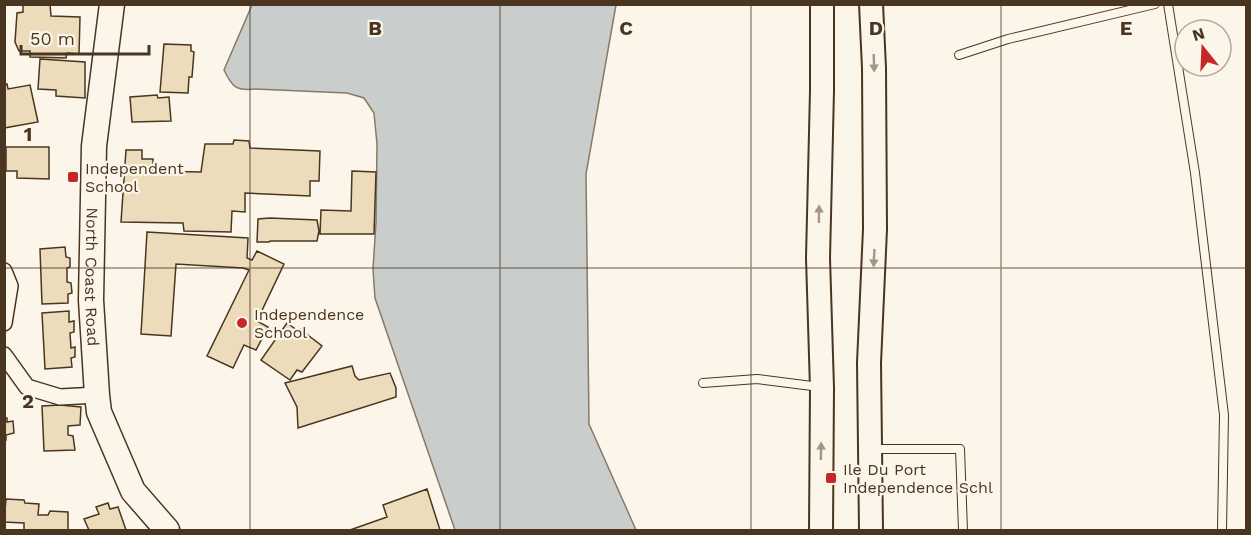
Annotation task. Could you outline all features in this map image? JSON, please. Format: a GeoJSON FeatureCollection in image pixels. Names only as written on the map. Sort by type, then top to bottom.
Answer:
{"type":"FeatureCollection","features":[{"type":"Feature","properties":{"kind":"main road","name":"North Coast Road"},"geometry":{"type":"LineString","coordinates":[[112,4],[94,146],[92,300],[97,395],[99,412],[133,491],[167,531]]}},
{"type":"Feature","properties":{"kind":"street"},"geometry":{"type":"LineString","coordinates":[[821,531],[822,388],[818,258],[822,4]]}},
{"type":"Feature","properties":{"kind":"street"},"geometry":{"type":"LineString","coordinates":[[871,4],[874,68],[875,230],[869,363],[871,531]]}},
{"type":"Feature","properties":{"kind":"street"},"geometry":{"type":"LineString","coordinates":[[4,271],[10,286],[4,323]]}},
{"type":"Feature","properties":{"kind":"street"},"geometry":{"type":"LineString","coordinates":[[4,355],[27,387],[60,397],[97,395]]}},
{"type":"Feature","properties":{"kind":"lane"},"geometry":{"type":"LineString","coordinates":[[959,55],[1008,39],[1155,4]]}},
{"type":"Feature","properties":{"kind":"lane"},"geometry":{"type":"LineString","coordinates":[[1168,4],[1195,172],[1224,415],[1222,531]]}},
{"type":"Feature","properties":{"kind":"lane"},"geometry":{"type":"LineString","coordinates":[[703,383],[757,379],[822,388]]}},
{"type":"Feature","properties":{"kind":"lane"},"geometry":{"type":"LineString","coordinates":[[869,449],[960,449],[963,531]]}},
{"type":"Feature","properties":{"kind":"shaded area"},"geometry":{"type":"Polygon","coordinates":[[[252,5],[616,5],[586,174],[589,424],[636,530],[455,530],[375,298],[373,269],[377,144],[374,113],[364,98],[347,93],[235,87],[224,70],[252,5]]]}},
{"type":"Feature","properties":{"kind":"building"},"geometry":{"type":"Polygon","coordinates":[[[23,4],[50,4],[51,16],[80,17],[79,54],[67,53],[66,58],[30,57],[30,51],[19,51],[15,42],[17,13],[23,12],[23,4]]]}},
{"type":"Feature","properties":{"kind":"building"},"geometry":{"type":"Polygon","coordinates":[[[164,44],[191,45],[191,51],[194,52],[188,93],[160,92],[164,44]]]}},
{"type":"Feature","properties":{"kind":"building"},"geometry":{"type":"Polygon","coordinates":[[[40,59],[85,62],[85,98],[56,96],[56,90],[38,89],[40,59]]]}},
{"type":"Feature","properties":{"kind":"building"},"geometry":{"type":"Polygon","coordinates":[[[7,84],[8,89],[30,85],[38,122],[4,128],[4,85],[7,84]]]}},
{"type":"Feature","properties":{"kind":"building"},"geometry":{"type":"Polygon","coordinates":[[[157,95],[158,98],[169,97],[171,121],[132,122],[130,97],[157,95]]]}},
{"type":"Feature","properties":{"kind":"building"},"geometry":{"type":"Polygon","coordinates":[[[234,140],[249,141],[250,148],[320,151],[319,181],[310,181],[310,196],[245,193],[245,212],[232,211],[231,232],[184,231],[183,223],[121,222],[126,150],[142,150],[142,159],[153,159],[153,171],[201,172],[205,144],[233,144],[234,140]]]}},
{"type":"Feature","properties":{"kind":"building"},"geometry":{"type":"Polygon","coordinates":[[[6,147],[49,147],[49,179],[17,178],[17,171],[6,171],[6,147]]]}},
{"type":"Feature","properties":{"kind":"building"},"geometry":{"type":"Polygon","coordinates":[[[352,171],[376,172],[374,234],[320,234],[321,210],[351,211],[352,171]]]}},
{"type":"Feature","properties":{"kind":"building"},"geometry":{"type":"Polygon","coordinates":[[[258,219],[317,220],[319,231],[317,241],[257,242],[258,219]]]}},
{"type":"Feature","properties":{"kind":"building"},"geometry":{"type":"Polygon","coordinates":[[[147,232],[248,238],[247,258],[252,260],[257,251],[284,264],[257,321],[268,327],[256,350],[244,345],[233,368],[207,356],[249,270],[176,264],[171,336],[141,334],[147,232]]]}},
{"type":"Feature","properties":{"kind":"building"},"geometry":{"type":"Polygon","coordinates":[[[65,247],[66,257],[70,258],[67,282],[71,283],[72,293],[68,294],[68,303],[42,304],[40,249],[65,247]]]}},
{"type":"Feature","properties":{"kind":"building"},"geometry":{"type":"Polygon","coordinates":[[[69,311],[69,322],[74,321],[74,332],[70,333],[71,348],[75,347],[75,357],[71,358],[72,367],[45,369],[42,313],[69,311]]]}},
{"type":"Feature","properties":{"kind":"building"},"geometry":{"type":"Polygon","coordinates":[[[287,323],[297,330],[300,329],[322,346],[302,372],[297,370],[290,380],[261,360],[287,323]]]}},
{"type":"Feature","properties":{"kind":"building"},"geometry":{"type":"Polygon","coordinates":[[[352,366],[359,380],[390,373],[396,388],[396,397],[298,428],[297,407],[285,383],[352,366]]]}},
{"type":"Feature","properties":{"kind":"building"},"geometry":{"type":"Polygon","coordinates":[[[42,406],[81,407],[80,425],[68,426],[68,435],[73,436],[75,450],[44,451],[42,406]]]}},
{"type":"Feature","properties":{"kind":"building"},"geometry":{"type":"Polygon","coordinates":[[[4,417],[7,418],[7,422],[13,421],[14,433],[6,435],[6,440],[4,440],[4,417]]]}},
{"type":"Feature","properties":{"kind":"building"},"geometry":{"type":"Polygon","coordinates":[[[427,489],[440,530],[350,530],[387,517],[383,505],[427,489]]]}},
{"type":"Feature","properties":{"kind":"building"},"geometry":{"type":"Polygon","coordinates":[[[6,499],[39,504],[38,515],[48,515],[50,511],[68,512],[68,530],[24,530],[24,523],[4,522],[6,499]]]}},
{"type":"Feature","properties":{"kind":"building"},"geometry":{"type":"Polygon","coordinates":[[[108,503],[110,509],[118,507],[126,530],[89,530],[84,519],[99,514],[96,507],[108,503]]]}},
{"type":"Feature","properties":{"kind":"place","name":"Independent School"},"geometry":{"type":"Point","coordinates":[73,177]}},
{"type":"Feature","properties":{"kind":"place","name":"Independence School"},"geometry":{"type":"Point","coordinates":[242,323]}},
{"type":"Feature","properties":{"kind":"place","name":"Ile Du Port Independence Schl"},"geometry":{"type":"Point","coordinates":[831,478]}}]}
